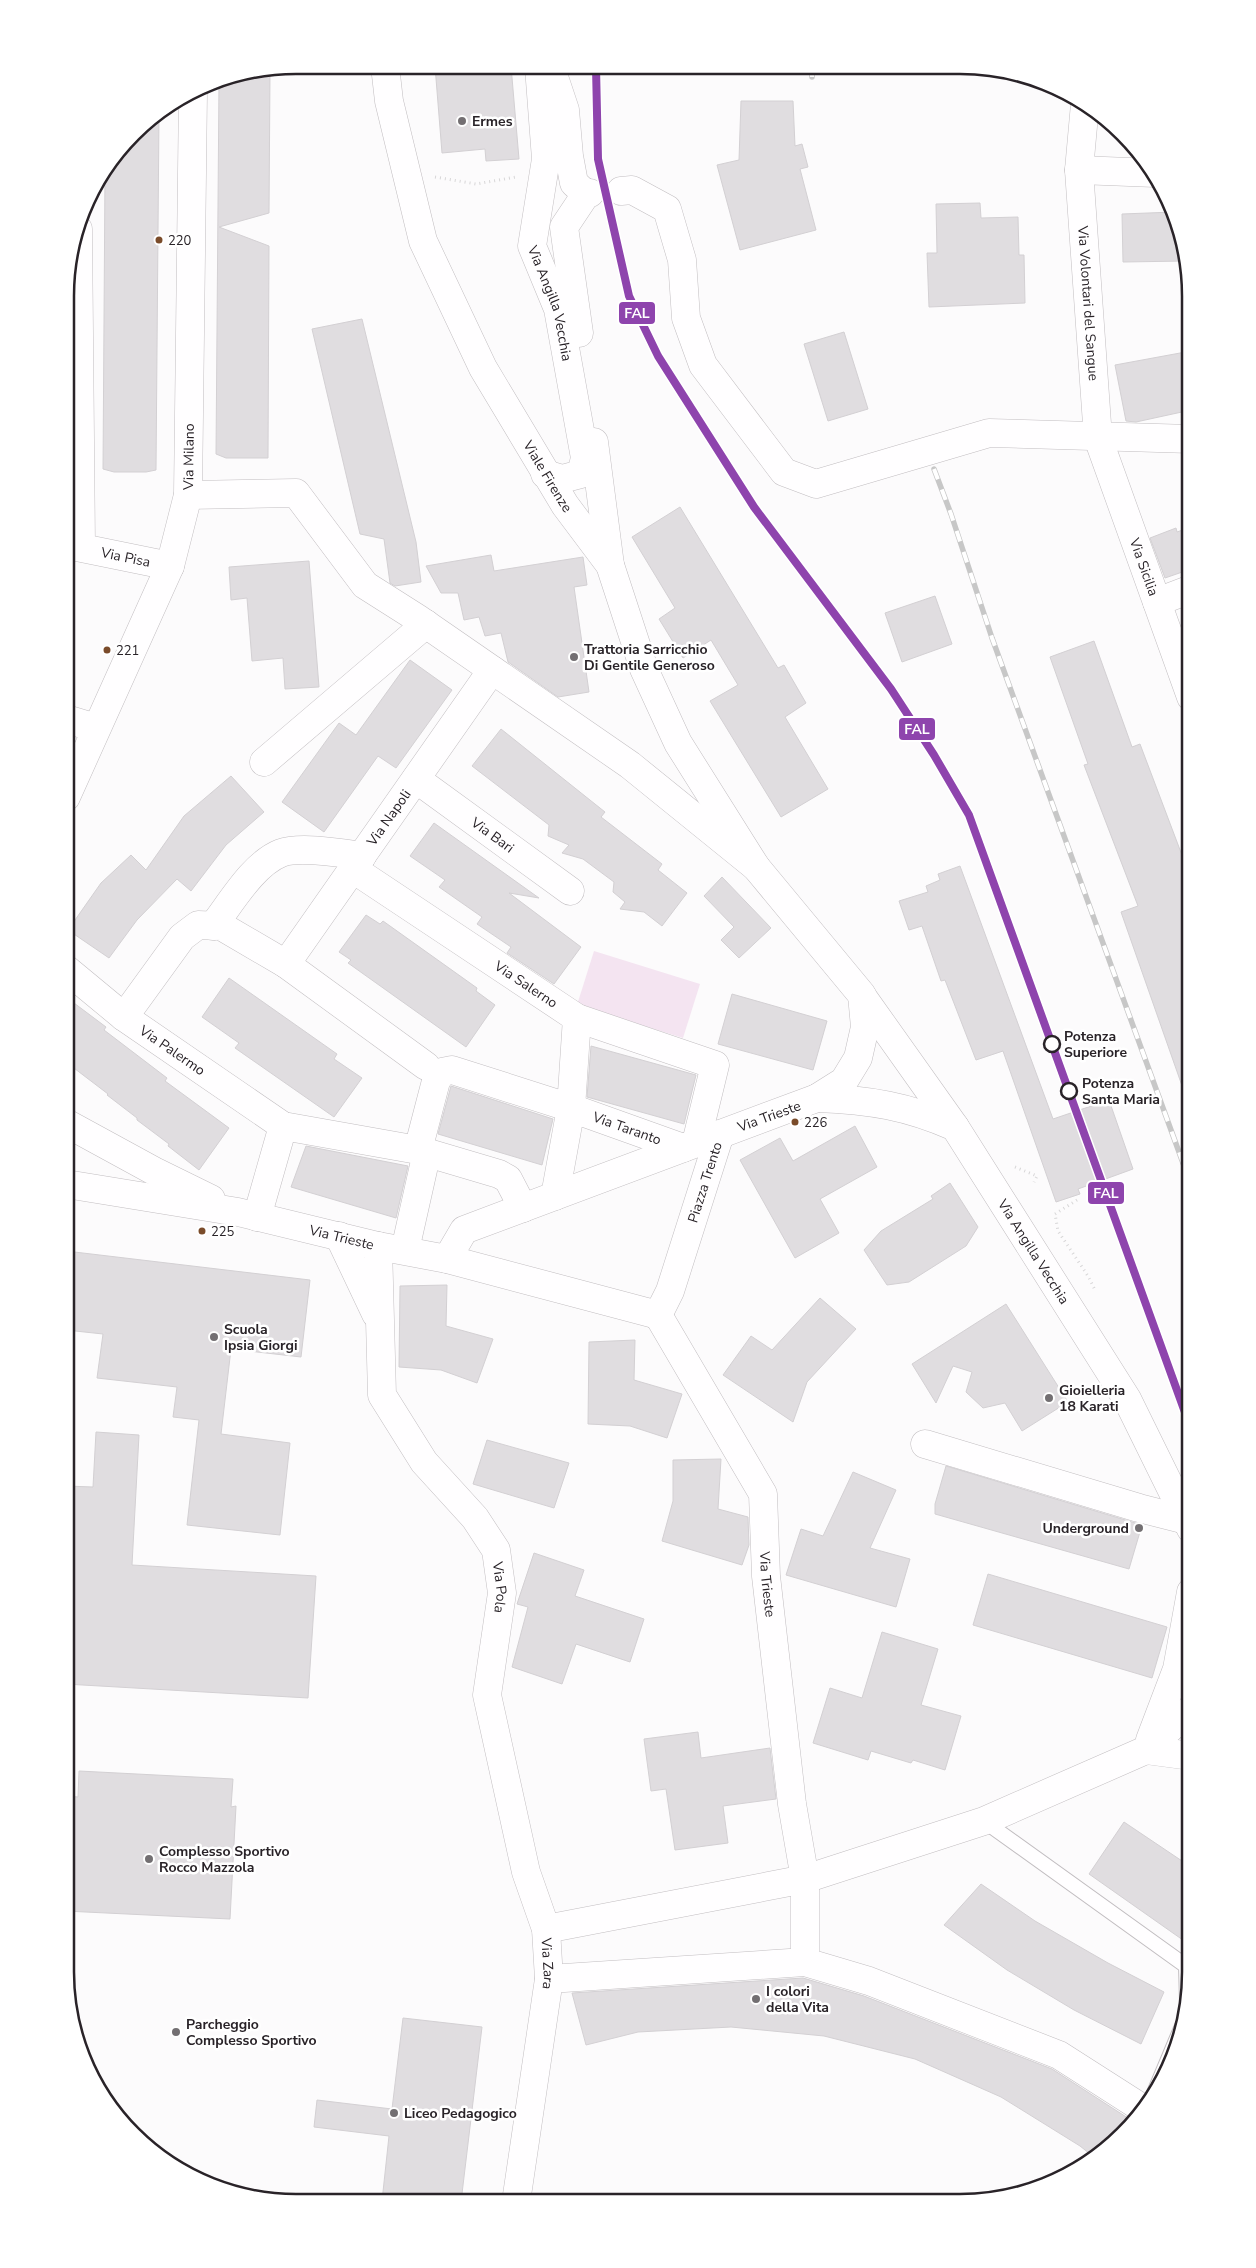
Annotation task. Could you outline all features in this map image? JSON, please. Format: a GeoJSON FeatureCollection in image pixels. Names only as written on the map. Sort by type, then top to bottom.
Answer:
{"type":"FeatureCollection","features":[{"type":"Feature","properties":{"kind":"street","name":"Viale Firenze"},"geometry":{"type":"LineString","coordinates":[[386,74],[389,101],[423,241],[483,368],[565,506],[610,564],[644,670],[678,743],[756,867]]}},
{"type":"Feature","properties":{"kind":"street","name":"Via Angilla Vecchia"},"geometry":{"type":"LineString","coordinates":[[540,74],[546,159],[532,246],[558,309],[585,458],[581,474],[562,479],[545,474]]}},
{"type":"Feature","properties":{"kind":"street"},"geometry":{"type":"LineString","coordinates":[[551,74],[565,110],[568,156],[574,183],[588,194],[564,227],[610,564]]}},
{"type":"Feature","properties":{"kind":"street","name":"Via Milano"},"geometry":{"type":"LineString","coordinates":[[74,779],[170,566],[188,495],[193,99]]}},
{"type":"Feature","properties":{"kind":"street","name":"Via Volontari del Sangue"},"geometry":{"type":"LineString","coordinates":[[1085,112],[1079,170],[1098,438]]}},
{"type":"Feature","properties":{"kind":"street"},"geometry":{"type":"LineString","coordinates":[[1079,170],[1145,173]]}},
{"type":"Feature","properties":{"kind":"street"},"geometry":{"type":"LineString","coordinates":[[621,191],[632,190],[667,209],[682,260],[686,318],[703,365],[784,472],[816,484],[989,434],[1182,440]]}},
{"type":"Feature","properties":{"kind":"street","name":"Via Pisa"},"geometry":{"type":"LineString","coordinates":[[74,398],[77,257]]}},
{"type":"Feature","properties":{"kind":"street","name":"Via Sicilia"},"geometry":{"type":"LineString","coordinates":[[1098,438],[1182,672]]}},
{"type":"Feature","properties":{"kind":"street"},"geometry":{"type":"LineString","coordinates":[[188,495],[296,493],[365,585],[426,624],[630,764],[756,867]]}},
{"type":"Feature","properties":{"kind":"street","name":"Via Pisa"},"geometry":{"type":"LineString","coordinates":[[74,545],[170,566]]}},
{"type":"Feature","properties":{"kind":"street"},"geometry":{"type":"LineString","coordinates":[[1157,602],[1182,592]]}},
{"type":"Feature","properties":{"kind":"street"},"geometry":{"type":"LineString","coordinates":[[264,762],[426,624]]}},
{"type":"Feature","properties":{"kind":"street","name":"Via Napoli"},"geometry":{"type":"LineString","coordinates":[[286,964],[492,670]]}},
{"type":"Feature","properties":{"kind":"street"},"geometry":{"type":"LineString","coordinates":[[74,721],[96,728]]}},
{"type":"Feature","properties":{"kind":"street","name":"Via Bari"},"geometry":{"type":"LineString","coordinates":[[416,779],[570,891]]}},
{"type":"Feature","properties":{"kind":"street","name":"Via Salerno"},"geometry":{"type":"LineString","coordinates":[[213,926],[259,866],[282,853],[315,850],[357,862],[577,1018],[715,1065],[700,1142]]}},
{"type":"Feature","properties":{"kind":"street","name":"Via Angilla Vecchia"},"geometry":{"type":"LineString","coordinates":[[756,867],[862,995],[955,1127],[1127,1399],[1182,1510]]}},
{"type":"Feature","properties":{"kind":"street"},"geometry":{"type":"LineString","coordinates":[[124,1017],[182,937],[198,925],[220,926],[286,964],[426,1066]]}},
{"type":"Feature","properties":{"kind":"street","name":"Via Palermo"},"geometry":{"type":"LineString","coordinates":[[74,976],[124,1017],[283,1126],[422,1151],[504,1177],[508,1179],[523,1208]]}},
{"type":"Feature","properties":{"kind":"street"},"geometry":{"type":"LineString","coordinates":[[817,1098],[844,1081],[858,1058],[865,1026],[862,995]]}},
{"type":"Feature","properties":{"kind":"street"},"geometry":{"type":"LineString","coordinates":[[555,1196],[571,1108],[577,1018]]}},
{"type":"Feature","properties":{"kind":"street"},"geometry":{"type":"LineString","coordinates":[[405,1250],[436,1081],[442,1072],[452,1070],[571,1108]]}},
{"type":"Feature","properties":{"kind":"street"},"geometry":{"type":"LineString","coordinates":[[817,1098],[861,1100],[888,1104],[928,1115],[955,1127]]}},
{"type":"Feature","properties":{"kind":"street","name":"Via Trieste"},"geometry":{"type":"LineString","coordinates":[[700,1142],[817,1098]]}},
{"type":"Feature","properties":{"kind":"street","name":"Via Taranto"},"geometry":{"type":"LineString","coordinates":[[571,1108],[700,1142]]}},
{"type":"Feature","properties":{"kind":"street"},"geometry":{"type":"LineString","coordinates":[[248,1214],[283,1126]]}},
{"type":"Feature","properties":{"kind":"street","name":"Via Trieste"},"geometry":{"type":"LineString","coordinates":[[74,1127],[154,1171],[248,1214]]}},
{"type":"Feature","properties":{"kind":"street"},"geometry":{"type":"LineString","coordinates":[[658,1315],[447,1259],[464,1230],[700,1142]]}},
{"type":"Feature","properties":{"kind":"street","name":"Piazza Trento"},"geometry":{"type":"LineString","coordinates":[[658,1315],[670,1291],[700,1142]]}},
{"type":"Feature","properties":{"kind":"street","name":"Via Trieste"},"geometry":{"type":"LineString","coordinates":[[74,1185],[248,1214],[378,1246],[447,1259]]}},
{"type":"Feature","properties":{"kind":"street"},"geometry":{"type":"LineString","coordinates":[[339,1236],[380,1322]]}},
{"type":"Feature","properties":{"kind":"street","name":"Via Pola"},"geometry":{"type":"LineString","coordinates":[[378,1246],[382,1395],[424,1462],[475,1518],[496,1550],[502,1593],[487,1695],[526,1872],[546,1929]]}},
{"type":"Feature","properties":{"kind":"street","name":"Via Trieste"},"geometry":{"type":"LineString","coordinates":[[658,1315],[763,1494],[766,1576],[792,1804],[806,1879],[805,1962]]}},
{"type":"Feature","properties":{"kind":"street","name":"Via Angilla Vecchia"},"geometry":{"type":"LineString","coordinates":[[925,1444],[1182,1522]]}},
{"type":"Feature","properties":{"kind":"street"},"geometry":{"type":"LineString","coordinates":[[1146,1750],[1177,1669],[1182,1640]]}},
{"type":"Feature","properties":{"kind":"street"},"geometry":{"type":"LineString","coordinates":[[1146,1750],[1182,1717]]}},
{"type":"Feature","properties":{"kind":"street"},"geometry":{"type":"LineString","coordinates":[[1146,1750],[1182,1756]]}},
{"type":"Feature","properties":{"kind":"street","name":"Via Zara"},"geometry":{"type":"LineString","coordinates":[[517,2194],[549,1979],[546,1929],[806,1879],[984,1821],[1146,1750]]}},
{"type":"Feature","properties":{"kind":"street"},"geometry":{"type":"LineString","coordinates":[[549,1979],[805,1962],[869,1981],[1059,2055],[1138,2105]]}},
{"type":"Feature","properties":{"kind":"lane"},"geometry":{"type":"LineString","coordinates":[[984,1821],[1182,1963]]}},
{"type":"Feature","properties":{"kind":"path"},"geometry":{"type":"LineString","coordinates":[[433,184],[431,176],[476,184],[521,176]]}},
{"type":"Feature","properties":{"kind":"path"},"geometry":{"type":"LineString","coordinates":[[1013,1166],[1037,1176],[1034,1182]]}},
{"type":"Feature","properties":{"kind":"path"},"geometry":{"type":"LineString","coordinates":[[1077,1200],[1055,1214],[1058,1231],[1088,1276],[1098,1296]]}},
{"type":"Feature","properties":{"kind":"shaded area"},"geometry":{"type":"Polygon","coordinates":[[[594,951],[700,984],[683,1038],[577,1005],[594,951]]]}},
{"type":"Feature","properties":{"kind":"building"},"geometry":{"type":"Polygon","coordinates":[[[436,74],[512,74],[519,159],[486,161],[485,149],[442,153],[436,74]]]}},
{"type":"Feature","properties":{"kind":"building"},"geometry":{"type":"Polygon","coordinates":[[[270,76],[269,213],[219,227],[269,246],[268,458],[226,458],[216,454],[219,88],[238,81],[270,76]]]}},
{"type":"Feature","properties":{"kind":"building"},"geometry":{"type":"Polygon","coordinates":[[[741,101],[793,101],[795,146],[802,144],[808,167],[800,169],[816,230],[740,250],[717,165],[739,160],[741,101]]]}},
{"type":"Feature","properties":{"kind":"building"},"geometry":{"type":"Polygon","coordinates":[[[159,121],[156,470],[146,472],[114,472],[103,469],[105,182],[129,149],[159,121]]]}},
{"type":"Feature","properties":{"kind":"building"},"geometry":{"type":"Polygon","coordinates":[[[980,203],[981,218],[1018,217],[1019,255],[1024,255],[1025,303],[929,307],[927,253],[937,253],[936,204],[980,203]]]}},
{"type":"Feature","properties":{"kind":"building"},"geometry":{"type":"Polygon","coordinates":[[[1166,212],[1175,238],[1179,261],[1123,262],[1122,214],[1166,212]]]}},
{"type":"Feature","properties":{"kind":"building"},"geometry":{"type":"Polygon","coordinates":[[[362,319],[416,542],[421,582],[395,586],[390,583],[384,539],[360,534],[312,329],[362,319]]]}},
{"type":"Feature","properties":{"kind":"building"},"geometry":{"type":"Polygon","coordinates":[[[844,332],[868,409],[828,421],[804,344],[844,332]]]}},
{"type":"Feature","properties":{"kind":"building"},"geometry":{"type":"Polygon","coordinates":[[[1182,353],[1182,412],[1136,422],[1126,421],[1115,365],[1182,353]]]}},
{"type":"Feature","properties":{"kind":"building"},"geometry":{"type":"Polygon","coordinates":[[[680,507],[778,668],[784,665],[806,703],[785,717],[828,789],[781,817],[710,701],[738,685],[711,640],[683,658],[659,619],[675,608],[632,537],[680,507]]]}},
{"type":"Feature","properties":{"kind":"building"},"geometry":{"type":"Polygon","coordinates":[[[1176,528],[1177,532],[1182,530],[1182,572],[1165,578],[1150,538],[1176,528]]]}},
{"type":"Feature","properties":{"kind":"building"},"geometry":{"type":"Polygon","coordinates":[[[491,555],[494,571],[583,557],[587,585],[574,587],[589,692],[558,697],[508,662],[501,633],[485,636],[479,617],[464,620],[458,593],[441,593],[426,566],[491,555]]]}},
{"type":"Feature","properties":{"kind":"building"},"geometry":{"type":"Polygon","coordinates":[[[309,561],[319,687],[285,689],[283,658],[252,661],[247,598],[231,600],[229,567],[309,561]]]}},
{"type":"Feature","properties":{"kind":"building"},"geometry":{"type":"Polygon","coordinates":[[[935,596],[952,644],[902,662],[885,613],[935,596]]]}},
{"type":"Feature","properties":{"kind":"building"},"geometry":{"type":"Polygon","coordinates":[[[1094,641],[1132,747],[1140,744],[1182,855],[1182,1086],[1121,912],[1138,906],[1084,765],[1088,764],[1050,657],[1094,641]]]}},
{"type":"Feature","properties":{"kind":"building"},"geometry":{"type":"Polygon","coordinates":[[[410,660],[452,690],[396,768],[378,756],[324,832],[282,802],[339,723],[356,735],[410,660]]]}},
{"type":"Feature","properties":{"kind":"building"},"geometry":{"type":"Polygon","coordinates":[[[501,729],[605,812],[601,817],[662,864],[658,870],[687,893],[662,926],[644,912],[620,909],[625,902],[613,892],[614,882],[583,859],[562,853],[569,845],[548,836],[549,825],[472,766],[501,729]]]}},
{"type":"Feature","properties":{"kind":"building"},"geometry":{"type":"Polygon","coordinates":[[[231,776],[264,812],[226,845],[191,891],[177,879],[137,920],[109,958],[74,934],[74,921],[101,883],[131,855],[146,870],[184,816],[231,776]]]}},
{"type":"Feature","properties":{"kind":"building"},"geometry":{"type":"Polygon","coordinates":[[[434,823],[539,898],[509,893],[581,947],[554,984],[507,953],[511,947],[477,924],[482,917],[439,887],[445,880],[410,856],[434,823]]]}},
{"type":"Feature","properties":{"kind":"building"},"geometry":{"type":"Polygon","coordinates":[[[960,866],[1053,1119],[1109,1100],[1133,1169],[1078,1189],[1080,1194],[1056,1202],[1003,1051],[976,1060],[945,980],[941,981],[922,926],[909,930],[899,901],[928,892],[926,886],[940,880],[938,874],[960,866]]]}},
{"type":"Feature","properties":{"kind":"building"},"geometry":{"type":"Polygon","coordinates":[[[722,877],[771,928],[739,958],[721,940],[734,927],[704,896],[722,877]]]}},
{"type":"Feature","properties":{"kind":"building"},"geometry":{"type":"Polygon","coordinates":[[[366,915],[380,924],[383,921],[477,988],[476,991],[495,1005],[466,1047],[348,963],[351,960],[339,952],[366,915]]]}},
{"type":"Feature","properties":{"kind":"building"},"geometry":{"type":"Polygon","coordinates":[[[229,978],[337,1054],[334,1059],[362,1078],[334,1117],[235,1048],[239,1043],[202,1017],[229,978]]]}},
{"type":"Feature","properties":{"kind":"building"},"geometry":{"type":"Polygon","coordinates":[[[732,994],[827,1021],[813,1070],[718,1044],[732,994]]]}},
{"type":"Feature","properties":{"kind":"building"},"geometry":{"type":"Polygon","coordinates":[[[74,1003],[106,1027],[104,1030],[167,1078],[165,1081],[229,1128],[199,1170],[74,1068],[74,1003]]]}},
{"type":"Feature","properties":{"kind":"building"},"geometry":{"type":"Polygon","coordinates":[[[591,1046],[696,1075],[684,1124],[587,1097],[591,1046]]]}},
{"type":"Feature","properties":{"kind":"building"},"geometry":{"type":"Polygon","coordinates":[[[451,1086],[553,1119],[542,1165],[438,1134],[451,1086]]]}},
{"type":"Feature","properties":{"kind":"building"},"geometry":{"type":"Polygon","coordinates":[[[855,1126],[877,1167],[820,1199],[839,1233],[795,1258],[740,1160],[780,1138],[793,1161],[855,1126]]]}},
{"type":"Feature","properties":{"kind":"building"},"geometry":{"type":"Polygon","coordinates":[[[306,1146],[408,1166],[396,1218],[291,1187],[306,1146]]]}},
{"type":"Feature","properties":{"kind":"building"},"geometry":{"type":"Polygon","coordinates":[[[950,1183],[978,1227],[966,1246],[909,1282],[887,1285],[864,1250],[881,1231],[933,1199],[931,1196],[950,1183]]]}},
{"type":"Feature","properties":{"kind":"building","name":"Scuola Ipsia Giorgi"},"geometry":{"type":"Polygon","coordinates":[[[74,1252],[310,1280],[301,1357],[231,1349],[221,1434],[290,1443],[280,1535],[187,1525],[199,1420],[173,1417],[177,1387],[97,1378],[103,1334],[74,1331],[74,1252]]]}},
{"type":"Feature","properties":{"kind":"building"},"geometry":{"type":"Polygon","coordinates":[[[447,1285],[446,1326],[493,1339],[477,1383],[441,1370],[399,1367],[400,1286],[447,1285]]]}},
{"type":"Feature","properties":{"kind":"building"},"geometry":{"type":"Polygon","coordinates":[[[820,1298],[856,1329],[807,1382],[793,1422],[723,1375],[751,1336],[772,1350],[820,1298]]]}},
{"type":"Feature","properties":{"kind":"building"},"geometry":{"type":"Polygon","coordinates":[[[1006,1304],[1068,1402],[1022,1431],[1005,1403],[983,1408],[966,1392],[972,1372],[953,1366],[936,1403],[912,1364],[1006,1304]]]}},
{"type":"Feature","properties":{"kind":"building"},"geometry":{"type":"Polygon","coordinates":[[[635,1340],[634,1380],[682,1394],[667,1438],[630,1426],[588,1424],[589,1342],[635,1340]]]}},
{"type":"Feature","properties":{"kind":"building"},"geometry":{"type":"Polygon","coordinates":[[[96,1432],[139,1435],[132,1565],[316,1576],[308,1698],[74,1685],[74,1486],[93,1487],[96,1432]]]}},
{"type":"Feature","properties":{"kind":"building"},"geometry":{"type":"Polygon","coordinates":[[[487,1440],[569,1463],[554,1508],[473,1484],[487,1440]]]}},
{"type":"Feature","properties":{"kind":"building"},"geometry":{"type":"Polygon","coordinates":[[[721,1459],[718,1509],[748,1517],[749,1545],[742,1565],[662,1541],[673,1501],[673,1460],[721,1459]]]}},
{"type":"Feature","properties":{"kind":"building"},"geometry":{"type":"Polygon","coordinates":[[[946,1466],[1142,1525],[1129,1569],[935,1514],[935,1504],[946,1466]]]}},
{"type":"Feature","properties":{"kind":"building"},"geometry":{"type":"Polygon","coordinates":[[[853,1472],[896,1490],[870,1548],[910,1559],[896,1607],[786,1575],[801,1529],[823,1536],[853,1472]]]}},
{"type":"Feature","properties":{"kind":"building"},"geometry":{"type":"Polygon","coordinates":[[[534,1553],[584,1570],[575,1596],[644,1619],[630,1662],[576,1644],[562,1684],[512,1667],[528,1607],[517,1604],[534,1553]]]}},
{"type":"Feature","properties":{"kind":"building"},"geometry":{"type":"Polygon","coordinates":[[[988,1574],[1167,1627],[1152,1678],[973,1625],[988,1574]]]}},
{"type":"Feature","properties":{"kind":"building"},"geometry":{"type":"Polygon","coordinates":[[[882,1632],[938,1649],[921,1705],[961,1716],[945,1770],[913,1760],[911,1763],[871,1751],[868,1760],[813,1743],[830,1688],[862,1698],[882,1632]]]}},
{"type":"Feature","properties":{"kind":"building"},"geometry":{"type":"Polygon","coordinates":[[[698,1732],[701,1758],[770,1748],[776,1799],[723,1806],[728,1843],[675,1850],[666,1789],[651,1791],[644,1739],[698,1732]]]}},
{"type":"Feature","properties":{"kind":"building","name":"Complesso Sportivo Rocco Mazzola"},"geometry":{"type":"Polygon","coordinates":[[[79,1771],[233,1779],[231,1807],[236,1806],[230,1919],[74,1911],[74,1797],[78,1797],[79,1771]]]}},
{"type":"Feature","properties":{"kind":"building"},"geometry":{"type":"Polygon","coordinates":[[[1124,1822],[1182,1861],[1182,1939],[1089,1874],[1124,1822]]]}},
{"type":"Feature","properties":{"kind":"building"},"geometry":{"type":"Polygon","coordinates":[[[981,1884],[1035,1921],[1108,1963],[1164,1992],[1141,2044],[1074,2010],[1007,1970],[944,1925],[981,1884]]]}},
{"type":"Feature","properties":{"kind":"building"},"geometry":{"type":"Polygon","coordinates":[[[803,1978],[864,1996],[1052,2069],[1128,2118],[1107,2139],[1089,2153],[1001,2097],[915,2059],[824,2036],[731,2027],[638,2032],[586,2045],[572,1993],[803,1978]]]}},
{"type":"Feature","properties":{"kind":"building","name":"Liceo Pedagogico"},"geometry":{"type":"Polygon","coordinates":[[[403,2018],[482,2027],[462,2194],[383,2194],[389,2136],[314,2127],[317,2100],[392,2109],[403,2018]]]}},
{"type":"Feature","properties":{"kind":"railway"},"geometry":{"type":"LineString","coordinates":[[934,469],[992,638],[1182,1160]]}},
{"type":"Feature","properties":{"kind":"transit line","name":"FAL"},"geometry":{"type":"LineString","coordinates":[[596,74],[598,159],[629,296],[658,356],[754,507],[891,689],[934,755],[969,815],[1182,1404]]}},
{"type":"Feature","properties":{"kind":"place","name":"Ermes"},"geometry":{"type":"Point","coordinates":[462,121]}},
{"type":"Feature","properties":{"kind":"place","name":"220"},"geometry":{"type":"Point","coordinates":[159,240]}},
{"type":"Feature","properties":{"kind":"place","name":"221"},"geometry":{"type":"Point","coordinates":[107,650]}},
{"type":"Feature","properties":{"kind":"place","name":"Trattoria Sarricchio Di Gentile Generoso"},"geometry":{"type":"Point","coordinates":[574,657]}},
{"type":"Feature","properties":{"kind":"place","name":"Potenza Superiore"},"geometry":{"type":"Point","coordinates":[1052,1044]}},
{"type":"Feature","properties":{"kind":"place","name":"Potenza Santa Maria"},"geometry":{"type":"Point","coordinates":[1069,1091]}},
{"type":"Feature","properties":{"kind":"place","name":"226"},"geometry":{"type":"Point","coordinates":[795,1122]}},
{"type":"Feature","properties":{"kind":"place","name":"225"},"geometry":{"type":"Point","coordinates":[202,1231]}},
{"type":"Feature","properties":{"kind":"place","name":"Scuola Ipsia Giorgi"},"geometry":{"type":"Point","coordinates":[214,1337]}},
{"type":"Feature","properties":{"kind":"place","name":"Gioielleria 18 Karati"},"geometry":{"type":"Point","coordinates":[1049,1398]}},
{"type":"Feature","properties":{"kind":"place","name":"Underground"},"geometry":{"type":"Point","coordinates":[1139,1528]}},
{"type":"Feature","properties":{"kind":"place","name":"Complesso Sportivo Rocco Mazzola"},"geometry":{"type":"Point","coordinates":[149,1859]}},
{"type":"Feature","properties":{"kind":"place","name":"I colori della Vita"},"geometry":{"type":"Point","coordinates":[756,1999]}},
{"type":"Feature","properties":{"kind":"place","name":"Parcheggio Complesso Sportivo"},"geometry":{"type":"Point","coordinates":[176,2032]}},
{"type":"Feature","properties":{"kind":"place","name":"Liceo Pedagogico"},"geometry":{"type":"Point","coordinates":[394,2113]}}]}
